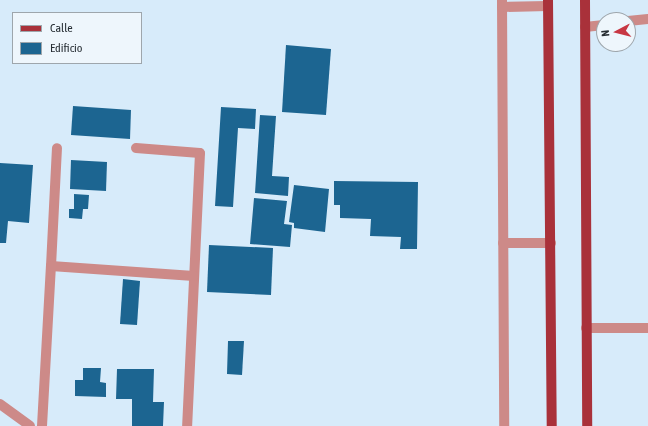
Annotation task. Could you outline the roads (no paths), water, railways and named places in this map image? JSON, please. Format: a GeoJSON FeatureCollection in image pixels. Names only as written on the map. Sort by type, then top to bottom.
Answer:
{"type":"FeatureCollection","features":[{"type":"Feature","properties":{"kind":"main road"},"geometry":{"type":"LineString","coordinates":[[585,0],[587,426]]}},
{"type":"Feature","properties":{"kind":"main road"},"geometry":{"type":"LineString","coordinates":[[548,3],[552,426]]}},
{"type":"Feature","properties":{"kind":"street"},"geometry":{"type":"LineString","coordinates":[[504,426],[502,3],[548,3]]}},
{"type":"Feature","properties":{"kind":"street"},"geometry":{"type":"LineString","coordinates":[[636,20],[648,19]]}},
{"type":"Feature","properties":{"kind":"street"},"geometry":{"type":"LineString","coordinates":[[585,27],[596,26]]}},
{"type":"Feature","properties":{"kind":"street"},"geometry":{"type":"LineString","coordinates":[[42,426],[57,148]]}},
{"type":"Feature","properties":{"kind":"street"},"geometry":{"type":"LineString","coordinates":[[136,148],[200,153],[187,426]]}},
{"type":"Feature","properties":{"kind":"street"},"geometry":{"type":"LineString","coordinates":[[503,243],[551,243]]}},
{"type":"Feature","properties":{"kind":"street"},"geometry":{"type":"LineString","coordinates":[[50,266],[194,276]]}},
{"type":"Feature","properties":{"kind":"street"},"geometry":{"type":"LineString","coordinates":[[586,328],[648,328]]}},
{"type":"Feature","properties":{"kind":"street"},"geometry":{"type":"LineString","coordinates":[[0,404],[30,426]]}}]}
